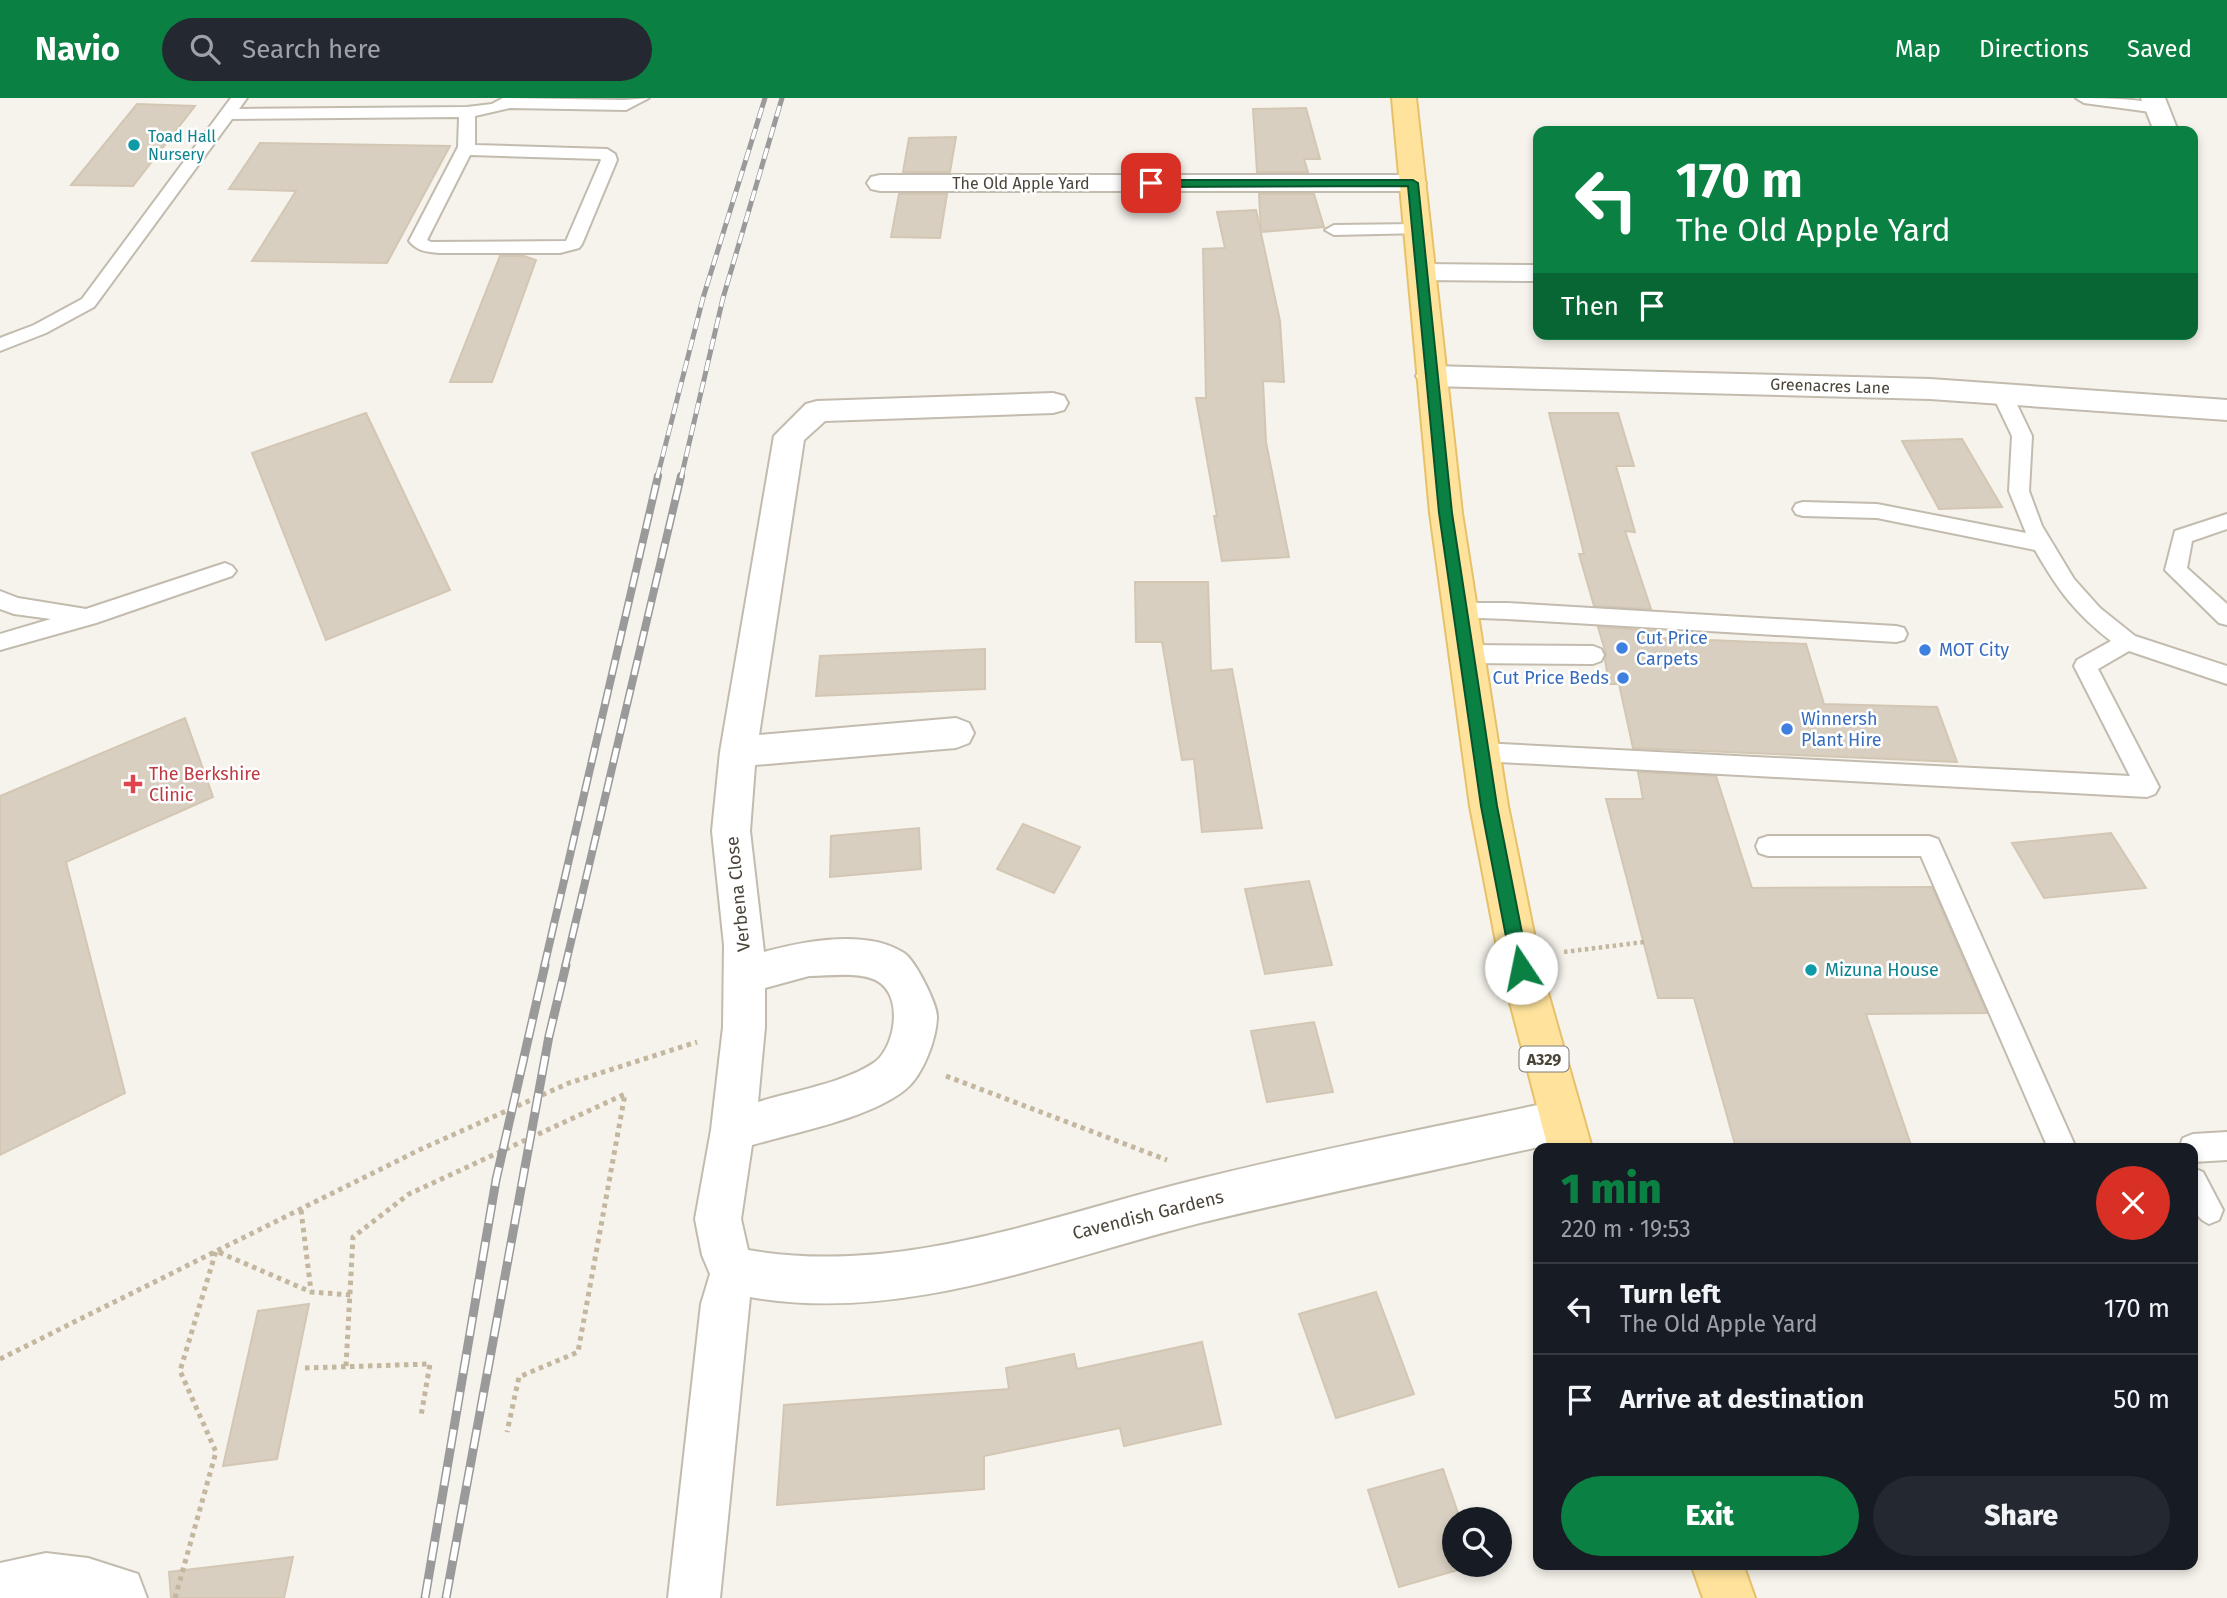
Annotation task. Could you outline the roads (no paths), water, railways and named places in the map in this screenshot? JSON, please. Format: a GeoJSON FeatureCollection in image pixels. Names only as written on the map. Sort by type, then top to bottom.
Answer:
{"type":"FeatureCollection","features":[{"type":"Feature","properties":{"kind":"main road","name":"A329"},"geometry":{"type":"LineString","coordinates":[[1404,98],[1446,513],[1481,752],[1521,968],[1565,1135]]}},
{"type":"Feature","properties":{"kind":"main road"},"geometry":{"type":"LineString","coordinates":[[1719,1570],[1729,1598]]}},
{"type":"Feature","properties":{"kind":"street","name":"The Old Apple Yard"},"geometry":{"type":"LineString","coordinates":[[880,183],[1413,183]]}},
{"type":"Feature","properties":{"kind":"street"},"geometry":{"type":"LineString","coordinates":[[1422,272],[1533,273]]}},
{"type":"Feature","properties":{"kind":"street","name":"Greenacres Lane"},"geometry":{"type":"LineString","coordinates":[[1432,376],[1930,389],[2227,410]]}},
{"type":"Feature","properties":{"kind":"street","name":"Verbena Close"},"geometry":{"type":"LineString","coordinates":[[733,1130],[867,1090],[891,1075],[905,1061],[917,1016],[905,985],[891,966],[864,958],[809,958],[745,975],[731,831],[738,752],[789,436],[817,411],[1053,403]]}},
{"type":"Feature","properties":{"kind":"street"},"geometry":{"type":"LineString","coordinates":[[738,752],[956,733]]}},
{"type":"Feature","properties":{"kind":"street"},"geometry":{"type":"LineString","coordinates":[[694,1598],[725,1304],[734,1271],[725,1255],[718,1219],[733,1130],[744,1027],[745,975]]}},
{"type":"Feature","properties":{"kind":"street","name":"Cavendish Gardens"},"geometry":{"type":"LineString","coordinates":[[734,1271],[785,1280],[857,1281],[928,1273],[1200,1201],[1565,1135]]}},
{"type":"Feature","properties":{"kind":"street"},"geometry":{"type":"LineString","coordinates":[[0,1588],[27,1579],[74,1579],[119,1593],[121,1598]]}},
{"type":"Feature","properties":{"kind":"lane"},"geometry":{"type":"LineString","coordinates":[[0,345],[40,329],[88,303],[239,98]]}},
{"type":"Feature","properties":{"kind":"lane"},"geometry":{"type":"LineString","coordinates":[[228,114],[467,112],[510,100],[626,105],[641,98]]}},
{"type":"Feature","properties":{"kind":"lane"},"geometry":{"type":"LineString","coordinates":[[2084,98],[2159,113]]}},
{"type":"Feature","properties":{"kind":"lane"},"geometry":{"type":"LineString","coordinates":[[466,147],[471,150],[607,154],[609,160],[573,244],[560,248],[439,248],[427,247],[418,241],[466,147],[467,112]]}},
{"type":"Feature","properties":{"kind":"lane"},"geometry":{"type":"LineString","coordinates":[[1334,230],[1418,229]]}},
{"type":"Feature","properties":{"kind":"lane"},"geometry":{"type":"LineString","coordinates":[[2002,394],[2022,436],[2018,491],[2032,526],[2066,585],[2092,614],[2127,642],[2227,675]]}},
{"type":"Feature","properties":{"kind":"lane"},"geometry":{"type":"LineString","coordinates":[[1803,509],[1877,511],[2043,544]]}},
{"type":"Feature","properties":{"kind":"lane"},"geometry":{"type":"LineString","coordinates":[[2227,521],[2182,537],[2176,570],[2227,617]]}},
{"type":"Feature","properties":{"kind":"lane"},"geometry":{"type":"LineString","coordinates":[[0,642],[88,617],[225,571]]}},
{"type":"Feature","properties":{"kind":"lane"},"geometry":{"type":"LineString","coordinates":[[0,599],[14,606],[88,617]]}},
{"type":"Feature","properties":{"kind":"lane"},"geometry":{"type":"LineString","coordinates":[[1460,611],[1521,611],[1896,634]]}},
{"type":"Feature","properties":{"kind":"lane"},"geometry":{"type":"LineString","coordinates":[[1481,752],[2147,787],[2085,666],[2127,642]]}},
{"type":"Feature","properties":{"kind":"lane"},"geometry":{"type":"LineString","coordinates":[[1466,654],[1593,655]]}},
{"type":"Feature","properties":{"kind":"lane"},"geometry":{"type":"LineString","coordinates":[[1768,846],[1929,846],[2060,1143]]}},
{"type":"Feature","properties":{"kind":"lane"},"geometry":{"type":"LineString","coordinates":[[2198,1148],[2227,1146]]}},
{"type":"Feature","properties":{"kind":"lane"},"geometry":{"type":"LineString","coordinates":[[2198,1191],[2208,1210]]}},
{"type":"Feature","properties":{"kind":"railway"},"geometry":{"type":"LineString","coordinates":[[657,478],[703,298],[765,98]]}},
{"type":"Feature","properties":{"kind":"railway"},"geometry":{"type":"LineString","coordinates":[[681,478],[723,298],[782,98]]}},
{"type":"Feature","properties":{"kind":"railway"},"geometry":{"type":"LineString","coordinates":[[544,967],[658,476]]}},
{"type":"Feature","properties":{"kind":"railway"},"geometry":{"type":"LineString","coordinates":[[565,967],[681,476]]}},
{"type":"Feature","properties":{"kind":"railway"},"geometry":{"type":"LineString","coordinates":[[425,1598],[496,1180],[545,965]]}},
{"type":"Feature","properties":{"kind":"railway"},"geometry":{"type":"LineString","coordinates":[[446,1598],[549,1036],[566,965]]}},
{"type":"Feature","properties":{"kind":"place","name":"Toad Hall Nursery"},"geometry":{"type":"Point","coordinates":[134,145]}},
{"type":"Feature","properties":{"kind":"place","name":"Cut Price Carpets"},"geometry":{"type":"Point","coordinates":[1622,648]}},
{"type":"Feature","properties":{"kind":"place","name":"MOT City"},"geometry":{"type":"Point","coordinates":[1925,650]}},
{"type":"Feature","properties":{"kind":"place","name":"Cut Price Beds"},"geometry":{"type":"Point","coordinates":[1623,678]}},
{"type":"Feature","properties":{"kind":"place","name":"Winnersh Plant Hire"},"geometry":{"type":"Point","coordinates":[1787,729]}},
{"type":"Feature","properties":{"kind":"place","name":"The Berkshire Clinic"},"geometry":{"type":"Point","coordinates":[133,784]}},
{"type":"Feature","properties":{"kind":"place","name":"Mizuna House"},"geometry":{"type":"Point","coordinates":[1811,970]}}]}
